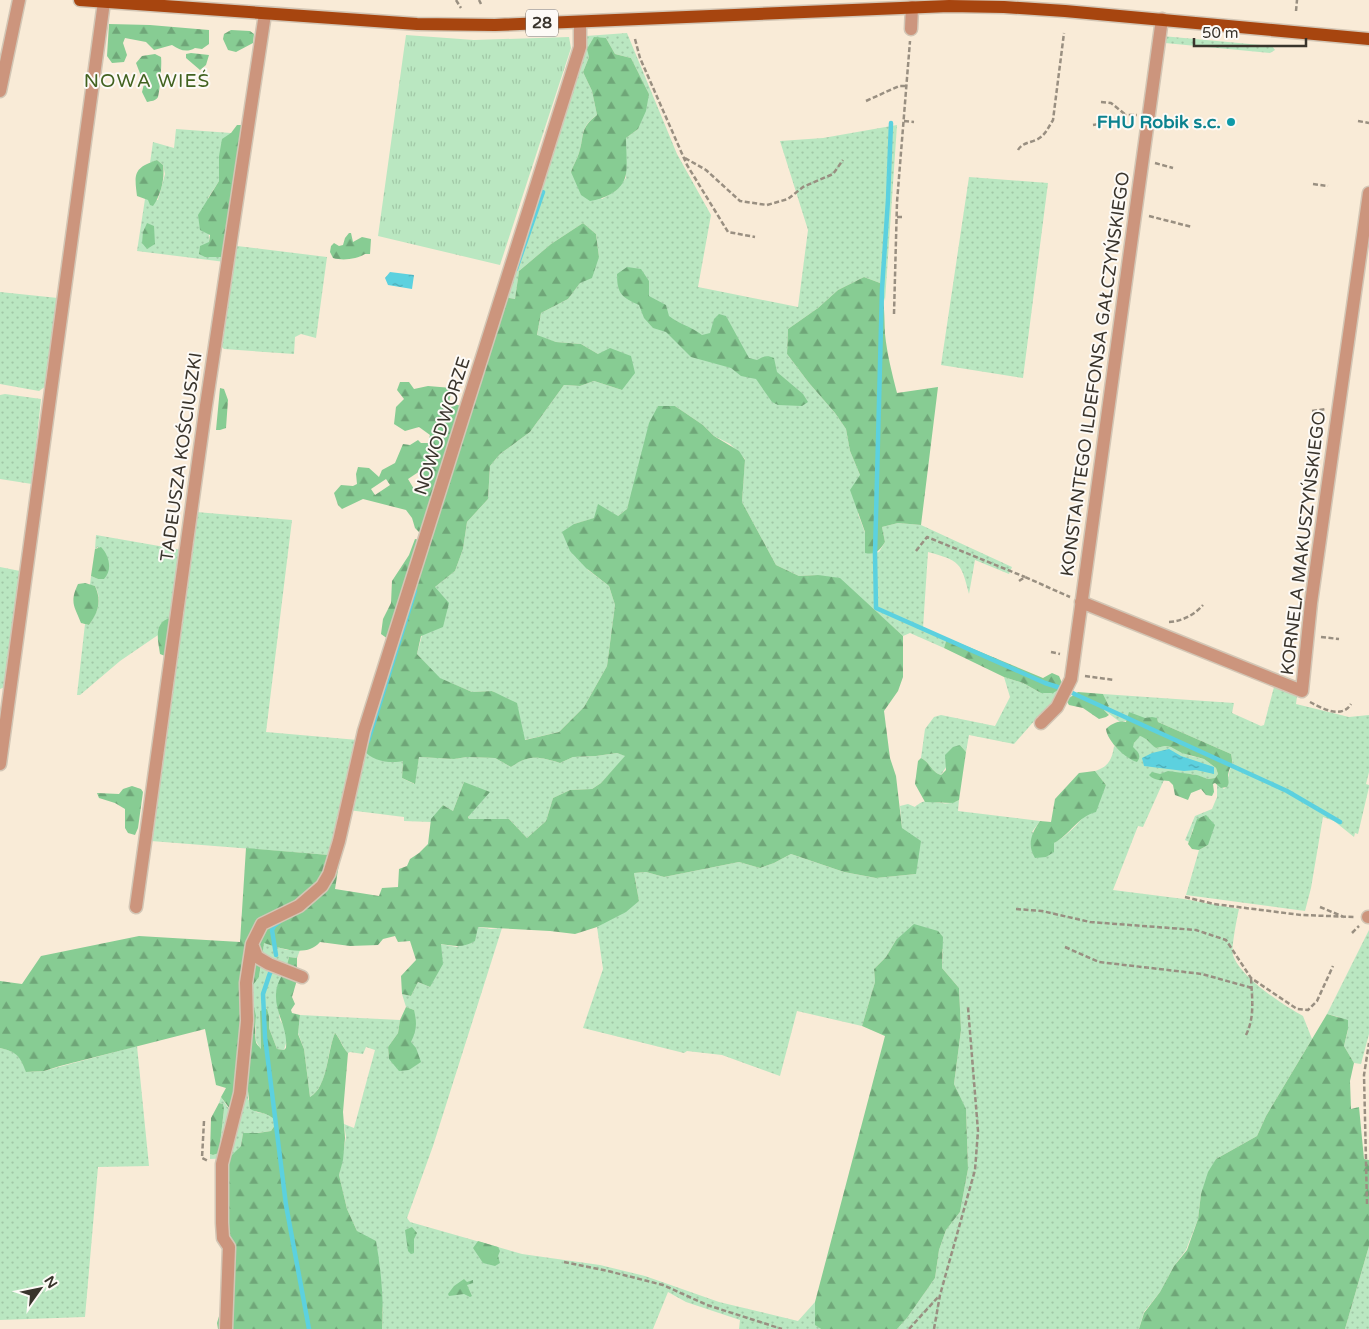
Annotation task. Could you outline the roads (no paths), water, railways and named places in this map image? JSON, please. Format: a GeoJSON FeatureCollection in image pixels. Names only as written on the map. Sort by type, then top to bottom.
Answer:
{"type":"FeatureCollection","features":[{"type":"Feature","properties":{"kind":"main road","name":"28"},"geometry":{"type":"LineString","coordinates":[[80,0],[418,24],[495,25],[1004,3],[1369,39]]}},
{"type":"Feature","properties":{"kind":"street"},"geometry":{"type":"LineString","coordinates":[[0,91],[19,0]]}},
{"type":"Feature","properties":{"kind":"street"},"geometry":{"type":"LineString","coordinates":[[0,764],[104,2]]}},
{"type":"Feature","properties":{"kind":"street"},"geometry":{"type":"LineString","coordinates":[[911,29],[912,7]]}},
{"type":"Feature","properties":{"kind":"street","name":"TADEUSZA KOŚCIUSZKI"},"geometry":{"type":"LineString","coordinates":[[136,907],[206,403],[265,14]]}},
{"type":"Feature","properties":{"kind":"street","name":"KONSTANTEGO ILDEFONSA GAŁCZYŃSKIEGO"},"geometry":{"type":"LineString","coordinates":[[1041,723],[1058,707],[1072,674],[1080,602],[1162,20]]}},
{"type":"Feature","properties":{"kind":"street","name":"NOWODWORZE"},"geometry":{"type":"LineString","coordinates":[[252,944],[262,924],[299,906],[322,886],[329,874],[339,841],[364,731],[580,47],[580,22]]}},
{"type":"Feature","properties":{"kind":"street","name":"KORNELA MAKUSZYŃSKIEGO"},"geometry":{"type":"LineString","coordinates":[[1080,602],[1302,691],[1316,562],[1369,193]]}},
{"type":"Feature","properties":{"kind":"street"},"geometry":{"type":"LineString","coordinates":[[252,944],[257,957],[302,978]]}},
{"type":"Feature","properties":{"kind":"street"},"geometry":{"type":"LineString","coordinates":[[226,1329],[229,1247],[223,1238],[222,1164],[240,1093],[247,1021],[246,984],[252,944]]}},
{"type":"Feature","properties":{"kind":"water"},"geometry":{"type":"Polygon","coordinates":[[[390,272],[414,275],[412,289],[388,285],[385,278],[390,272]]]}},
{"type":"Feature","properties":{"kind":"water"},"geometry":{"type":"Polygon","coordinates":[[[1169,749],[1181,756],[1214,767],[1214,774],[1196,770],[1184,771],[1144,766],[1142,758],[1152,753],[1169,749]]]}},
{"type":"Feature","properties":{"kind":"waterway"},"geometry":{"type":"LineString","coordinates":[[891,123],[882,289],[875,554],[876,608],[1045,683],[1064,689]]}},
{"type":"Feature","properties":{"kind":"waterway"},"geometry":{"type":"LineString","coordinates":[[516,269],[543,192]]}},
{"type":"Feature","properties":{"kind":"waterway"},"geometry":{"type":"LineString","coordinates":[[368,741],[415,591]]}},
{"type":"Feature","properties":{"kind":"waterway"},"geometry":{"type":"LineString","coordinates":[[1068,691],[1287,791],[1340,822]]}},
{"type":"Feature","properties":{"kind":"waterway"},"geometry":{"type":"LineString","coordinates":[[276,955],[272,930],[279,922]]}},
{"type":"Feature","properties":{"kind":"waterway"},"geometry":{"type":"LineString","coordinates":[[270,973],[263,994],[265,1037],[286,1205],[309,1329]]}},
{"type":"Feature","properties":{"kind":"place","name":"FHU Robik s.c."},"geometry":{"type":"Point","coordinates":[1231,122]}},
{"type":"Feature","properties":{"kind":"district","name":"NOWA WIEŚ"},"geometry":{"type":"Point","coordinates":[147,81]}}]}
